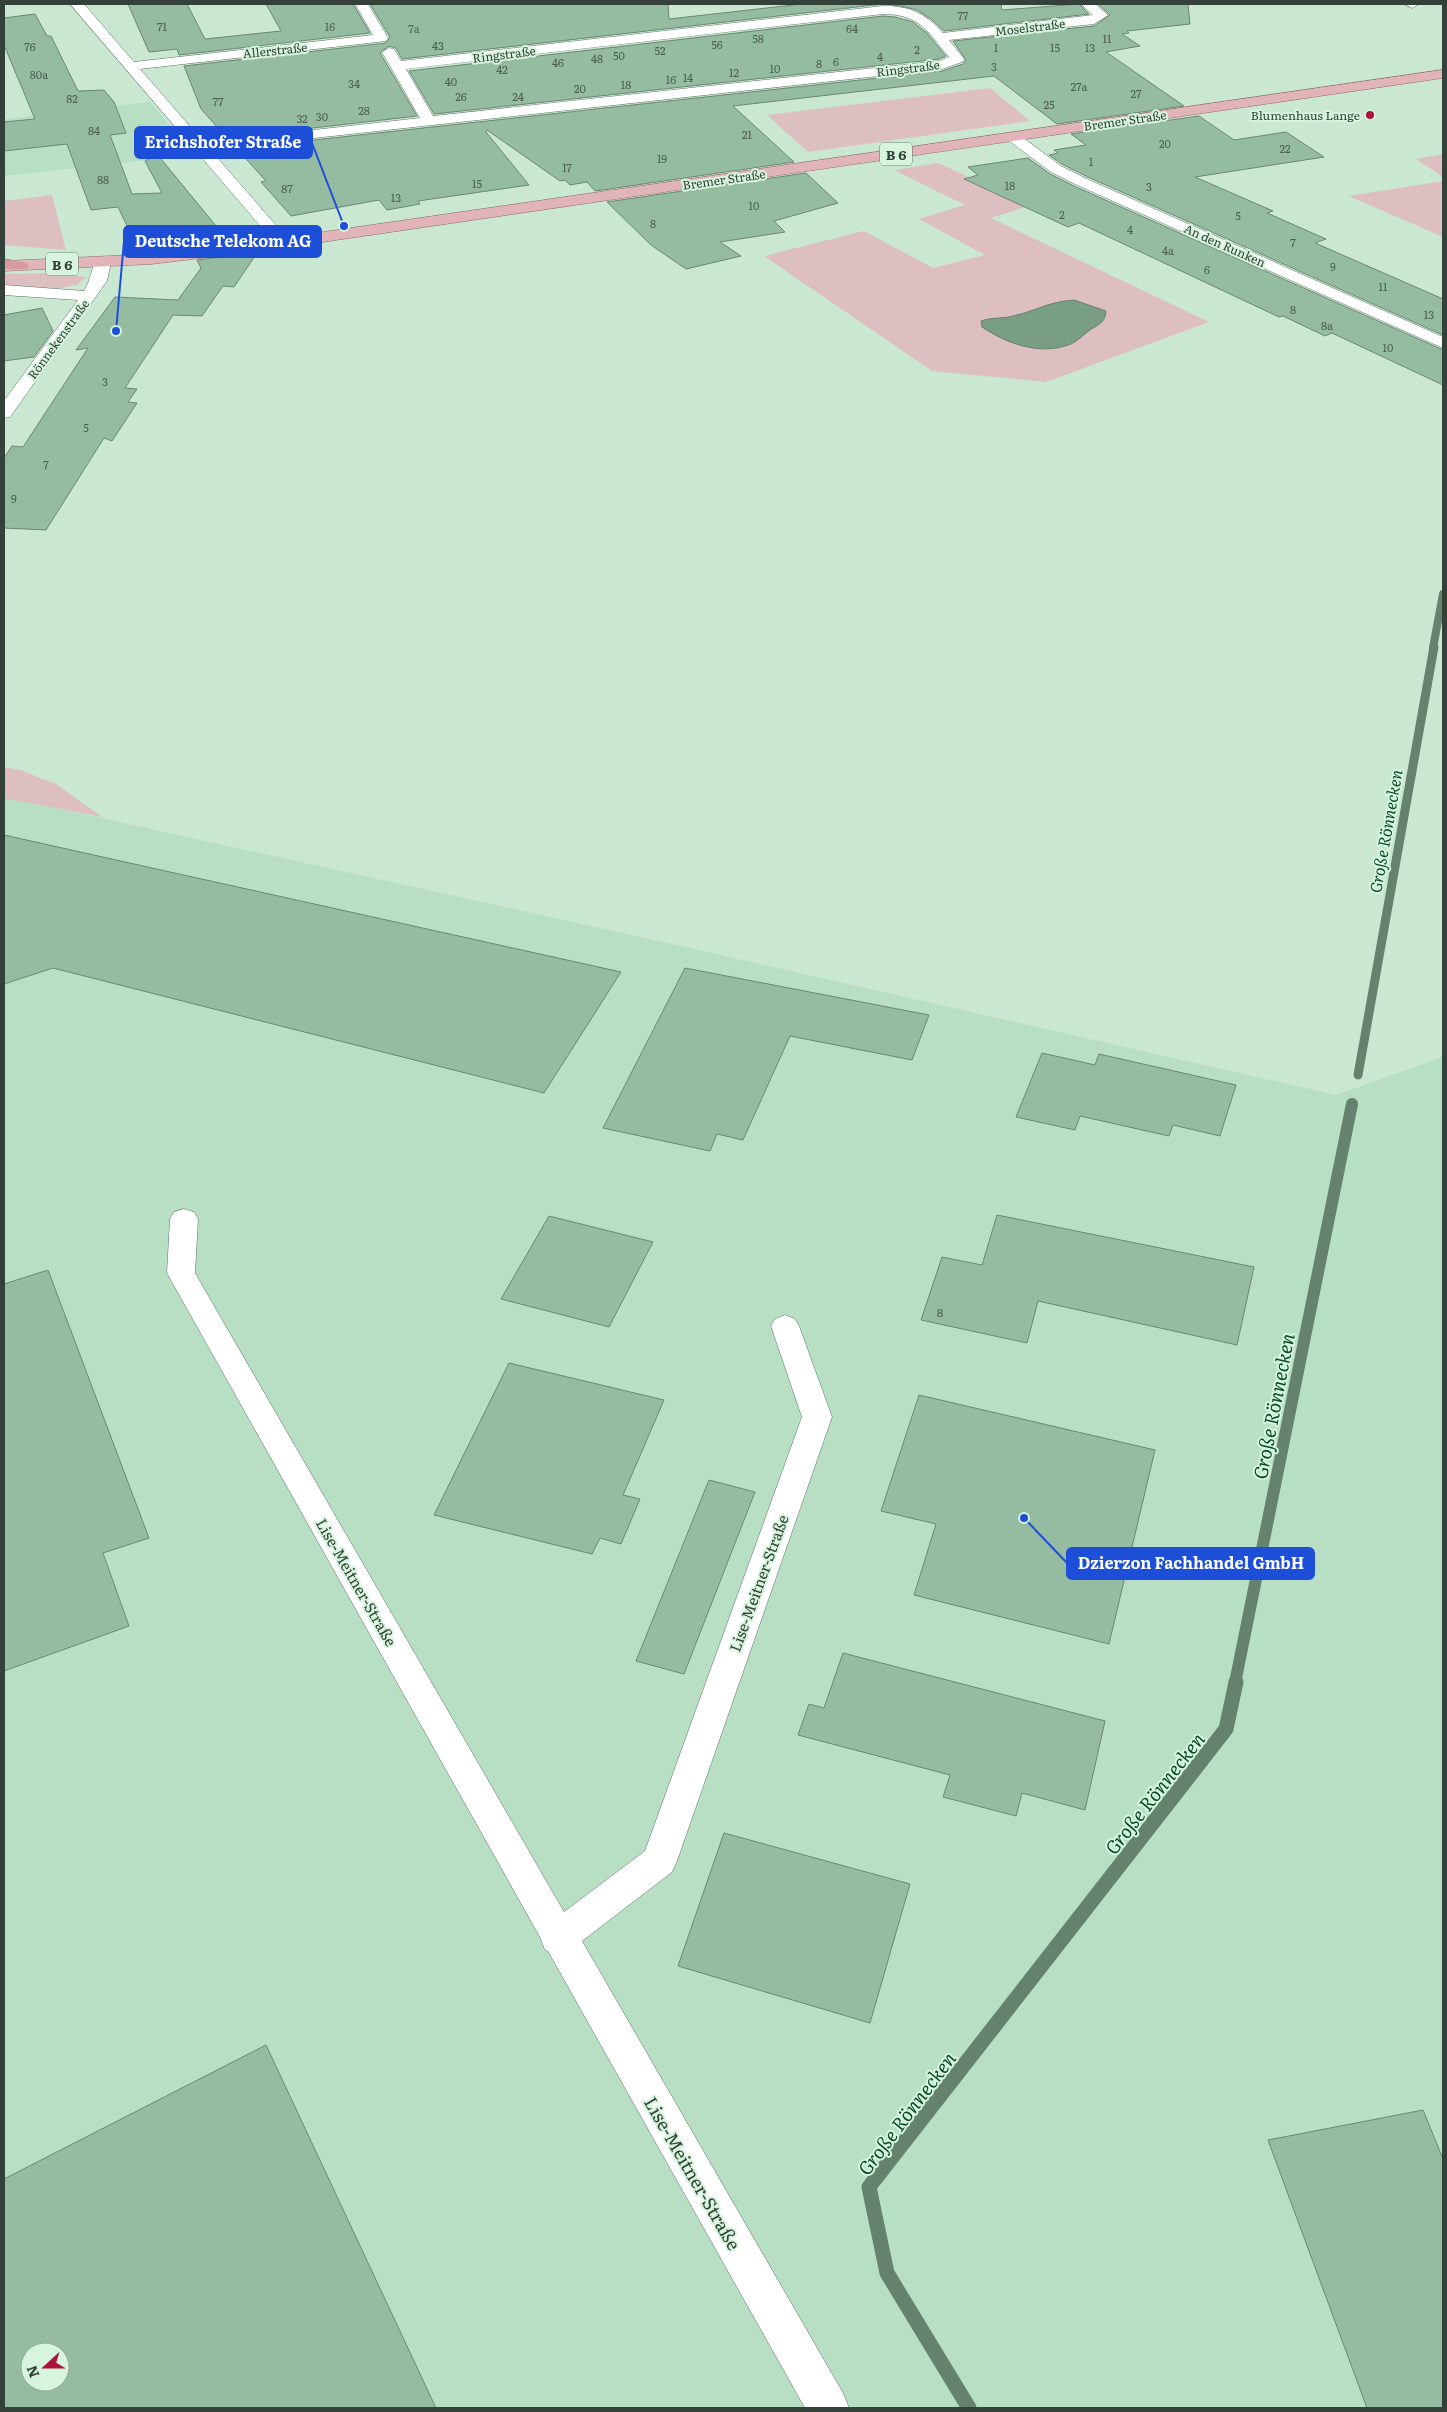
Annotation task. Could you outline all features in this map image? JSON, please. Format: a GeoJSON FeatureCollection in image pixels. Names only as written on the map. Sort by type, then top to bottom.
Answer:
{"type":"FeatureCollection","features":[{"type":"Feature","properties":{"kind":"main road","name":"Bremer Straße"},"geometry":{"type":"LineString","coordinates":[[4,265],[21,266],[152,259],[279,243],[1443,74]]}},
{"type":"Feature","properties":{"kind":"street"},"geometry":{"type":"LineString","coordinates":[[77,4],[275,234],[279,243]]}},
{"type":"Feature","properties":{"kind":"street"},"geometry":{"type":"LineString","coordinates":[[362,4],[429,121]]}},
{"type":"Feature","properties":{"kind":"street","name":"Moselstraße"},"geometry":{"type":"LineString","coordinates":[[940,38],[1094,20],[1101,15],[1087,4]]}},
{"type":"Feature","properties":{"kind":"street","name":"Ringstraße"},"geometry":{"type":"LineString","coordinates":[[296,136],[953,62],[957,59],[940,38],[914,14],[900,10],[882,10],[398,66]]}},
{"type":"Feature","properties":{"kind":"street","name":"Allerstraße"},"geometry":{"type":"LineString","coordinates":[[131,66],[381,38]]}},
{"type":"Feature","properties":{"kind":"street","name":"An den Runken"},"geometry":{"type":"LineString","coordinates":[[1013,137],[1056,169],[1082,182],[1443,343]]}},
{"type":"Feature","properties":{"kind":"street","name":"Rönnekenstraße"},"geometry":{"type":"LineString","coordinates":[[4,413],[99,281],[104,262]]}},
{"type":"Feature","properties":{"kind":"street"},"geometry":{"type":"LineString","coordinates":[[4,290],[89,296]]}},
{"type":"Feature","properties":{"kind":"street","name":"Lise-Meitner-Straße"},"geometry":{"type":"LineString","coordinates":[[184,1219],[181,1273],[558,1938],[828,2408]]}},
{"type":"Feature","properties":{"kind":"street","name":"Lise-Meitner-Straße"},"geometry":{"type":"LineString","coordinates":[[558,1938],[659,1861],[817,1417],[786,1326]]}},
{"type":"Feature","properties":{"kind":"shaded area"},"geometry":{"type":"Polygon","coordinates":[[[990,88],[1030,121],[808,152],[767,115],[990,88]]]}},
{"type":"Feature","properties":{"kind":"shaded area"},"geometry":{"type":"Polygon","coordinates":[[[150,102],[194,155],[4,176],[4,119],[150,102]]]}},
{"type":"Feature","properties":{"kind":"shaded area"},"geometry":{"type":"Polygon","coordinates":[[[1443,154],[1443,177],[1416,159],[1443,154]]]}},
{"type":"Feature","properties":{"kind":"shaded area"},"geometry":{"type":"Polygon","coordinates":[[[938,163],[1031,205],[991,218],[1209,322],[1046,382],[932,371],[764,256],[864,231],[933,268],[985,255],[919,219],[965,205],[894,170],[938,163]]]}},
{"type":"Feature","properties":{"kind":"shaded area"},"geometry":{"type":"Polygon","coordinates":[[[1443,181],[1443,237],[1349,196],[1443,181]]]}},
{"type":"Feature","properties":{"kind":"shaded area"},"geometry":{"type":"Polygon","coordinates":[[[52,195],[66,250],[4,245],[4,201],[52,195]]]}},
{"type":"Feature","properties":{"kind":"shaded area"},"geometry":{"type":"Polygon","coordinates":[[[55,273],[86,277],[77,285],[55,289],[4,285],[4,274],[55,273]]]}},
{"type":"Feature","properties":{"kind":"shaded area"},"geometry":{"type":"Polygon","coordinates":[[[1074,300],[1106,311],[1101,323],[1071,344],[1048,349],[1025,346],[1002,339],[982,327],[981,321],[1009,317],[1056,303],[1074,300]]]}},
{"type":"Feature","properties":{"kind":"shaded area"},"geometry":{"type":"Polygon","coordinates":[[[4,767],[20,770],[56,784],[102,817],[4,798],[4,767]]]}},
{"type":"Feature","properties":{"kind":"shaded area"},"geometry":{"type":"Polygon","coordinates":[[[4,798],[681,946],[1336,1095],[1443,1057],[1443,2408],[4,2408],[4,798]]]}},
{"type":"Feature","properties":{"kind":"building"},"geometry":{"type":"Polygon","coordinates":[[[128,4],[187,4],[205,39],[281,31],[266,4],[353,4],[370,33],[179,55],[177,49],[149,52],[128,4]]]}},
{"type":"Feature","properties":{"kind":"building"},"geometry":{"type":"Polygon","coordinates":[[[370,4],[668,4],[669,19],[802,4],[883,4],[402,59],[396,48],[389,46],[380,53],[417,116],[296,130],[288,134],[288,138],[296,142],[942,71],[963,64],[966,60],[953,41],[1094,26],[1110,15],[1098,4],[1188,4],[1190,24],[1127,31],[1129,33],[1122,34],[1140,46],[1106,52],[1184,106],[1057,124],[994,76],[733,106],[794,162],[595,191],[587,182],[570,185],[565,180],[560,181],[487,130],[486,132],[529,185],[418,201],[420,204],[387,210],[379,200],[291,216],[261,182],[266,181],[201,109],[184,66],[386,43],[390,37],[370,4]]]}},
{"type":"Feature","properties":{"kind":"building"},"geometry":{"type":"Polygon","coordinates":[[[883,4],[1001,4],[1002,10],[1079,4],[1089,14],[944,31],[917,10],[883,4]]]}},
{"type":"Feature","properties":{"kind":"building"},"geometry":{"type":"Polygon","coordinates":[[[35,14],[47,36],[51,36],[78,91],[104,90],[114,102],[126,133],[110,135],[132,194],[162,193],[145,161],[157,154],[230,243],[190,248],[181,229],[132,236],[118,207],[91,210],[67,144],[4,151],[4,122],[35,119],[4,45],[4,18],[35,14]]]}},
{"type":"Feature","properties":{"kind":"building"},"geometry":{"type":"Polygon","coordinates":[[[883,16],[913,22],[927,33],[946,56],[939,59],[434,114],[409,71],[883,16]]]}},
{"type":"Feature","properties":{"kind":"building"},"geometry":{"type":"Polygon","coordinates":[[[1199,116],[1234,140],[1286,132],[1324,157],[1195,177],[1273,211],[1267,213],[1326,239],[1315,243],[1443,299],[1443,335],[1088,177],[1049,155],[1058,153],[1054,150],[1086,145],[1071,134],[1199,116]]]}},
{"type":"Feature","properties":{"kind":"building"},"geometry":{"type":"Polygon","coordinates":[[[1028,158],[1050,174],[1076,187],[1443,350],[1443,385],[1332,333],[1325,336],[1283,316],[1279,317],[1079,223],[1068,227],[964,179],[978,175],[968,167],[1028,158]]]}},
{"type":"Feature","properties":{"kind":"building"},"geometry":{"type":"Polygon","coordinates":[[[806,173],[838,203],[774,221],[785,232],[720,242],[741,256],[686,269],[651,245],[607,202],[806,173]]]}},
{"type":"Feature","properties":{"kind":"building"},"geometry":{"type":"Polygon","coordinates":[[[257,253],[234,287],[223,286],[202,316],[173,315],[125,388],[137,389],[128,402],[137,403],[112,441],[104,438],[46,530],[4,528],[4,458],[12,446],[23,447],[88,348],[76,350],[115,297],[178,300],[201,268],[197,260],[257,253]]]}},
{"type":"Feature","properties":{"kind":"building"},"geometry":{"type":"Polygon","coordinates":[[[42,308],[53,331],[34,357],[4,361],[4,315],[42,308]]]}},
{"type":"Feature","properties":{"kind":"building"},"geometry":{"type":"Polygon","coordinates":[[[4,835],[621,972],[544,1093],[53,968],[4,984],[4,835]]]}},
{"type":"Feature","properties":{"kind":"building"},"geometry":{"type":"Polygon","coordinates":[[[685,968],[929,1015],[912,1060],[790,1036],[743,1140],[717,1134],[710,1151],[603,1128],[685,968]]]}},
{"type":"Feature","properties":{"kind":"building"},"geometry":{"type":"Polygon","coordinates":[[[1042,1053],[1095,1065],[1099,1054],[1236,1085],[1220,1136],[1173,1125],[1169,1136],[1080,1116],[1075,1130],[1016,1117],[1042,1053]]]}},
{"type":"Feature","properties":{"kind":"building"},"geometry":{"type":"Polygon","coordinates":[[[997,1215],[1254,1267],[1237,1345],[1038,1301],[1027,1343],[921,1320],[942,1257],[982,1265],[997,1215]]]}},
{"type":"Feature","properties":{"kind":"building"},"geometry":{"type":"Polygon","coordinates":[[[549,1216],[653,1242],[609,1327],[501,1299],[549,1216]]]}},
{"type":"Feature","properties":{"kind":"building"},"geometry":{"type":"Polygon","coordinates":[[[48,1270],[149,1538],[103,1553],[129,1626],[4,1671],[4,1284],[48,1270]]]}},
{"type":"Feature","properties":{"kind":"building"},"geometry":{"type":"Polygon","coordinates":[[[509,1363],[664,1400],[623,1495],[640,1499],[621,1544],[600,1538],[592,1554],[434,1515],[509,1363]]]}},
{"type":"Feature","properties":{"kind":"building"},"geometry":{"type":"Polygon","coordinates":[[[919,1395],[1155,1450],[1109,1644],[914,1595],[936,1524],[881,1511],[919,1395]]]}},
{"type":"Feature","properties":{"kind":"building"},"geometry":{"type":"Polygon","coordinates":[[[709,1480],[755,1492],[684,1674],[636,1661],[709,1480]]]}},
{"type":"Feature","properties":{"kind":"building"},"geometry":{"type":"Polygon","coordinates":[[[843,1653],[1105,1721],[1085,1810],[1022,1793],[1016,1816],[943,1797],[950,1775],[798,1735],[809,1704],[824,1708],[843,1653]]]}},
{"type":"Feature","properties":{"kind":"building"},"geometry":{"type":"Polygon","coordinates":[[[724,1833],[910,1884],[870,2023],[678,1966],[724,1833]]]}},
{"type":"Feature","properties":{"kind":"building"},"geometry":{"type":"Polygon","coordinates":[[[266,2045],[436,2408],[4,2408],[4,2179],[266,2045]]]}},
{"type":"Feature","properties":{"kind":"building"},"geometry":{"type":"Polygon","coordinates":[[[1423,2110],[1443,2159],[1443,2408],[1367,2408],[1268,2140],[1423,2110]]]}},
{"type":"Feature","properties":{"kind":"waterway","name":"Große Rönnecken"},"geometry":{"type":"LineString","coordinates":[[1433,648],[1443,594]]}},
{"type":"Feature","properties":{"kind":"waterway","name":"Große Rönnecken"},"geometry":{"type":"LineString","coordinates":[[1358,1075],[1434,647]]}},
{"type":"Feature","properties":{"kind":"waterway","name":"Große Rönnecken"},"geometry":{"type":"LineString","coordinates":[[1235,1683],[1352,1104]]}},
{"type":"Feature","properties":{"kind":"waterway","name":"Große Rönnecken"},"geometry":{"type":"LineString","coordinates":[[969,2408],[887,2273],[869,2187],[1226,1729],[1236,1682]]}},
{"type":"Feature","properties":{"kind":"place","name":"Blumenhaus Lange"},"geometry":{"type":"Point","coordinates":[1370,115]}},
{"type":"Feature","properties":{"kind":"place","name":"Erichshofer Straße"},"geometry":{"type":"Point","coordinates":[344,226]}},
{"type":"Feature","properties":{"kind":"place","name":"Deutsche Telekom AG"},"geometry":{"type":"Point","coordinates":[116,331]}},
{"type":"Feature","properties":{"kind":"place","name":"Dzierzon Fachhandel GmbH"},"geometry":{"type":"Point","coordinates":[1024,1518]}}]}
